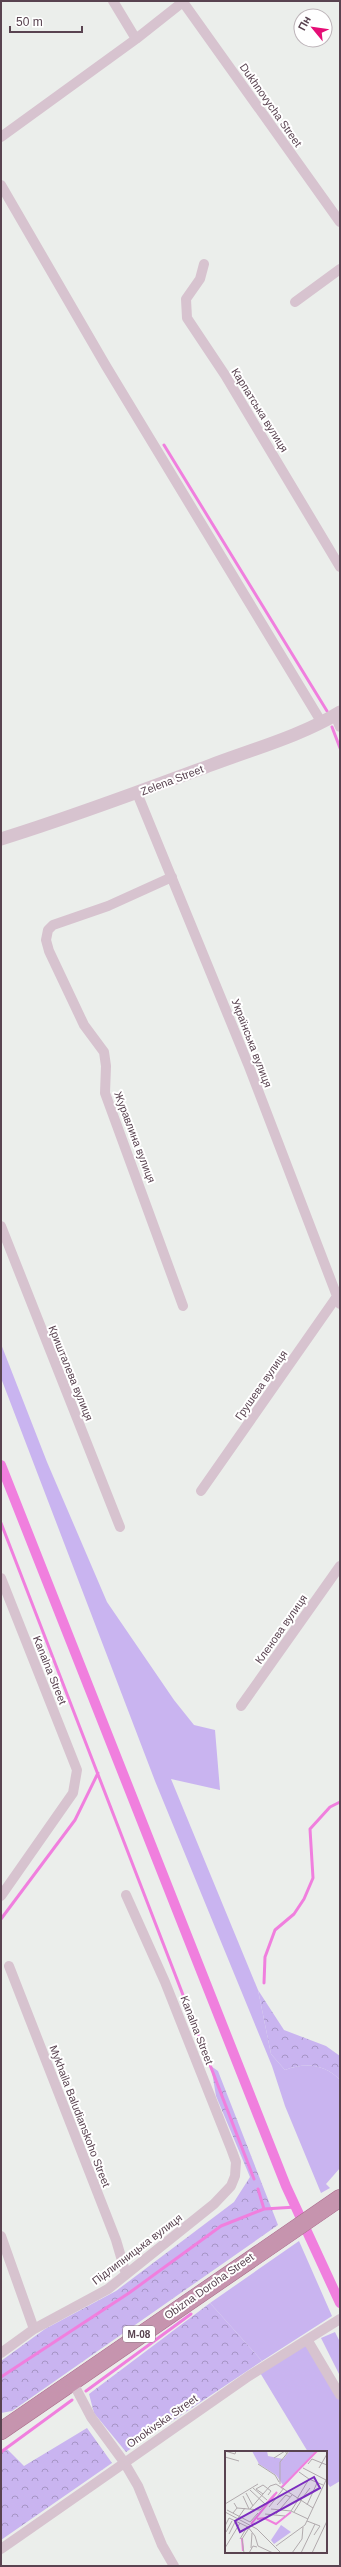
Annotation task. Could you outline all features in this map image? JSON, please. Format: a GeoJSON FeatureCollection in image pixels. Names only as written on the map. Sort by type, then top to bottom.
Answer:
{"type":"FeatureCollection","features":[{"type":"Feature","properties":{"kind":"highway","name":"Obizna Doroha Street"},"geometry":{"type":"LineString","coordinates":[[1,2431],[338,2199]]}},
{"type":"Feature","properties":{"kind":"street"},"geometry":{"type":"LineString","coordinates":[[113,1],[136,39]]}},
{"type":"Feature","properties":{"kind":"street"},"geometry":{"type":"LineString","coordinates":[[1,137],[136,39],[184,1]]}},
{"type":"Feature","properties":{"kind":"street","name":"Dukhnovycha Street"},"geometry":{"type":"LineString","coordinates":[[184,1],[340,222]]}},
{"type":"Feature","properties":{"kind":"street"},"geometry":{"type":"LineString","coordinates":[[1,185],[106,366],[322,722]]}},
{"type":"Feature","properties":{"kind":"street","name":"Карпатська вулиця"},"geometry":{"type":"LineString","coordinates":[[204,264],[200,280],[186,298],[187,318],[225,375],[340,567]]}},
{"type":"Feature","properties":{"kind":"street"},"geometry":{"type":"LineString","coordinates":[[295,302],[340,269]]}},
{"type":"Feature","properties":{"kind":"street","name":"Zelena Street"},"geometry":{"type":"LineString","coordinates":[[1,839],[137,793],[322,722],[338,718]]}},
{"type":"Feature","properties":{"kind":"street","name":"Українська вулиця"},"geometry":{"type":"LineString","coordinates":[[137,793],[248,1064],[339,1298]]}},
{"type":"Feature","properties":{"kind":"street","name":"Журавлина вулиця"},"geometry":{"type":"LineString","coordinates":[[172,877],[108,906],[53,924],[48,930],[46,940],[53,963],[84,1025],[104,1052],[106,1066],[105,1093],[183,1306]]}},
{"type":"Feature","properties":{"kind":"street","name":"Кришталева вулиця"},"geometry":{"type":"LineString","coordinates":[[1,1226],[120,1527]]}},
{"type":"Feature","properties":{"kind":"street","name":"Грушева вулиця"},"geometry":{"type":"LineString","coordinates":[[201,1491],[339,1298]]}},
{"type":"Feature","properties":{"kind":"street","name":"Кленова вулиця"},"geometry":{"type":"LineString","coordinates":[[242,1706],[340,1566]]}},
{"type":"Feature","properties":{"kind":"street","name":"Kanalna Street"},"geometry":{"type":"LineString","coordinates":[[1,1578],[77,1770],[73,1793],[1,1896]]}},
{"type":"Feature","properties":{"kind":"street","name":"Kanalna Street"},"geometry":{"type":"LineString","coordinates":[[126,1895],[165,1982],[232,2151],[236,2162],[235,2176]]}},
{"type":"Feature","properties":{"kind":"street","name":"Mykhaila Baludianskoho Street"},"geometry":{"type":"LineString","coordinates":[[9,1966],[116,2240],[126,2274]]}},
{"type":"Feature","properties":{"kind":"street","name":"Підлипницька вулиця"},"geometry":{"type":"LineString","coordinates":[[1,2353],[34,2329],[108,2289],[214,2204],[231,2186],[235,2176]]}},
{"type":"Feature","properties":{"kind":"street"},"geometry":{"type":"LineString","coordinates":[[1,2236],[34,2329]]}},
{"type":"Feature","properties":{"kind":"street","name":"Onokivska Street"},"geometry":{"type":"LineString","coordinates":[[1,2549],[249,2376],[308,2341],[327,2325],[340,2319]]}},
{"type":"Feature","properties":{"kind":"street"},"geometry":{"type":"LineString","coordinates":[[308,2341],[340,2395]]}},
{"type":"Feature","properties":{"kind":"street"},"geometry":{"type":"LineString","coordinates":[[72,2381],[91,2418],[124,2462],[138,2486],[162,2545],[174,2566]]}},
{"type":"Feature","properties":{"kind":"green space"},"geometry":{"type":"Polygon","coordinates":[[[1,1344],[47,1462],[107,1602],[174,1700],[194,1725],[215,1730],[220,1790],[171,1779],[258,1990],[271,2054],[285,2070],[292,2067],[307,2065],[314,2066],[328,2071],[340,2080],[340,2168],[326,2184],[330,2188],[321,2193],[285,2106],[272,2066],[155,1781],[1,1378],[1,1344]]]}},
{"type":"Feature","properties":{"kind":"green space"},"geometry":{"type":"Polygon","coordinates":[[[258,1990],[284,2030],[326,2046],[340,2056],[340,2080],[328,2071],[314,2066],[307,2065],[292,2067],[285,2070],[271,2054],[258,1990]]]}},
{"type":"Feature","properties":{"kind":"green space"},"geometry":{"type":"Polygon","coordinates":[[[211,2066],[218,2071],[278,2225],[12,2411],[1,2413],[1,2361],[45,2329],[116,2291],[234,2202],[250,2177],[216,2096],[211,2066]]]}},
{"type":"Feature","properties":{"kind":"green space"},"geometry":{"type":"Polygon","coordinates":[[[299,2241],[332,2316],[262,2361],[210,2303],[299,2241]]]}},
{"type":"Feature","properties":{"kind":"green space"},"geometry":{"type":"Polygon","coordinates":[[[210,2303],[262,2361],[126,2452],[94,2413],[89,2394],[210,2303]]]}},
{"type":"Feature","properties":{"kind":"green space"},"geometry":{"type":"Polygon","coordinates":[[[335,2332],[340,2342],[340,2376],[321,2338],[335,2332]]]}},
{"type":"Feature","properties":{"kind":"green space"},"geometry":{"type":"Polygon","coordinates":[[[308,2341],[340,2395],[340,2481],[330,2487],[327,2482],[327,2451],[307,2451],[259,2371],[308,2341]]]}},
{"type":"Feature","properties":{"kind":"green space"},"geometry":{"type":"Polygon","coordinates":[[[87,2428],[112,2463],[1,2540],[1,2453],[7,2449],[24,2466],[87,2428]]]}},
{"type":"Feature","properties":{"kind":"waterway"},"geometry":{"type":"LineString","coordinates":[[164,445],[327,711]]}},
{"type":"Feature","properties":{"kind":"waterway"},"geometry":{"type":"LineString","coordinates":[[332,727],[340,748]]}},
{"type":"Feature","properties":{"kind":"waterway"},"geometry":{"type":"LineString","coordinates":[[1,1465],[286,2186],[340,2303]]}},
{"type":"Feature","properties":{"kind":"waterway"},"geometry":{"type":"LineString","coordinates":[[1,1523],[254,2179]]}},
{"type":"Feature","properties":{"kind":"waterway"},"geometry":{"type":"LineString","coordinates":[[1,1919],[75,1820],[98,1773]]}},
{"type":"Feature","properties":{"kind":"waterway"},"geometry":{"type":"LineString","coordinates":[[264,1983],[265,1957],[275,1930],[294,1914],[304,1899],[313,1878],[310,1829],[330,1807],[340,1802]]}},
{"type":"Feature","properties":{"kind":"waterway"},"geometry":{"type":"LineString","coordinates":[[258,2189],[264,2209]]}},
{"type":"Feature","properties":{"kind":"waterway"},"geometry":{"type":"LineString","coordinates":[[1,2377],[129,2293],[221,2226],[264,2209],[296,2207]]}},
{"type":"Feature","properties":{"kind":"waterway"},"geometry":{"type":"LineString","coordinates":[[86,2391],[191,2314]]}},
{"type":"Feature","properties":{"kind":"waterway"},"geometry":{"type":"LineString","coordinates":[[1,2452],[72,2400]]}}]}
